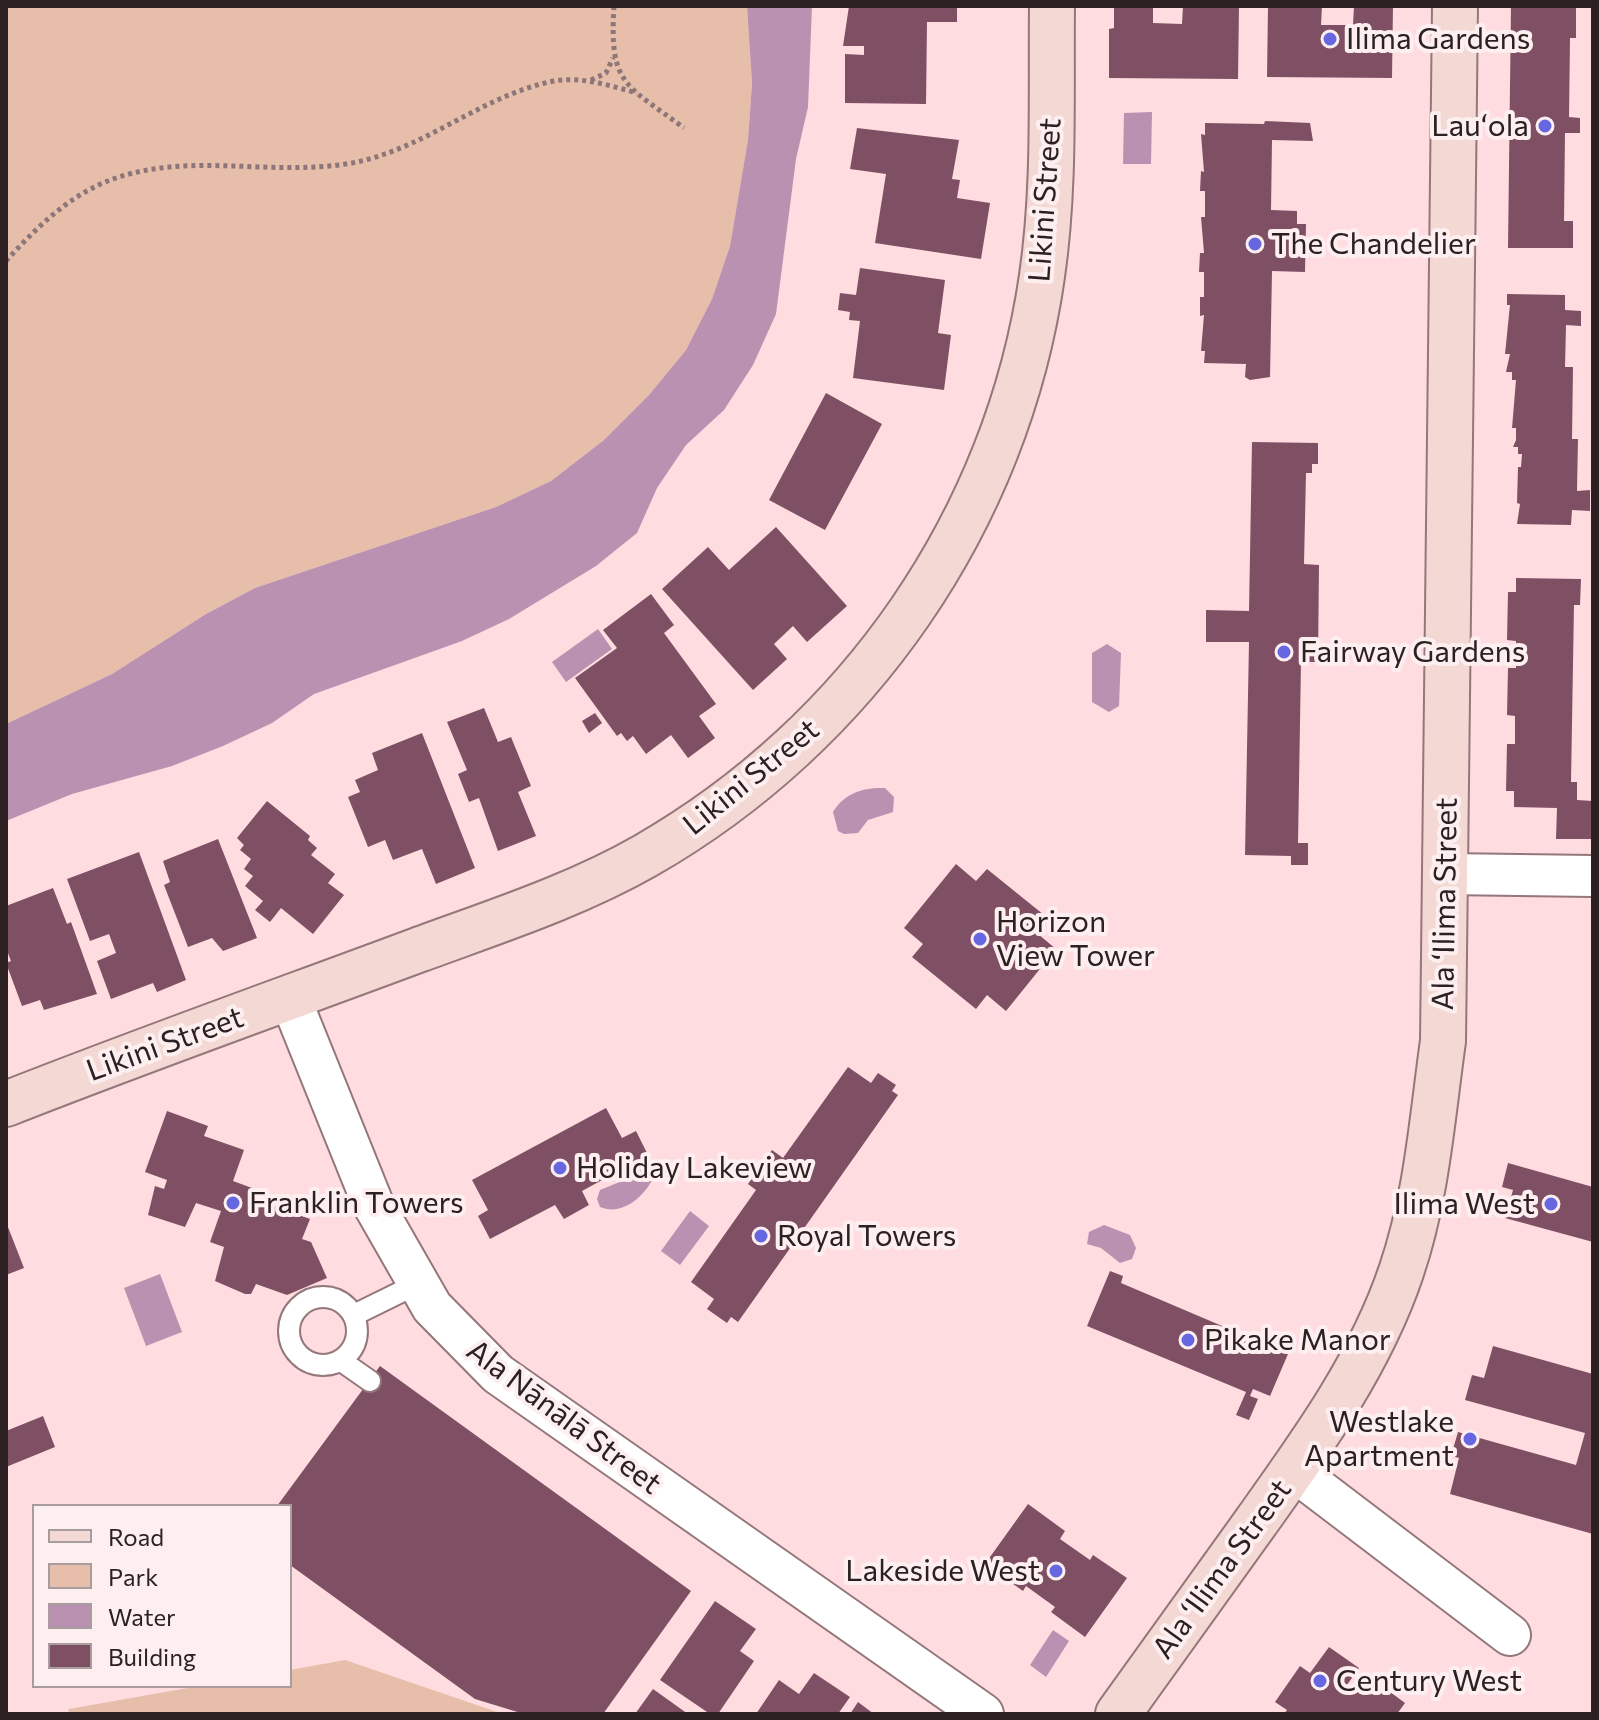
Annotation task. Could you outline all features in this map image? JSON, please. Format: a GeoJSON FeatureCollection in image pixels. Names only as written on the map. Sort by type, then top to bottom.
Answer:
{"type":"FeatureCollection","features":[{"type":"Feature","properties":{"kind":"street","name":"Likini Street"},"geometry":{"type":"LineString","coordinates":[[6,1104],[488,924],[601,877],[653,851],[723,807],[799,745],[901,628],[945,561],[972,510],[1013,410],[1042,278],[1050,203],[1052,6]]}},
{"type":"Feature","properties":{"kind":"street","name":"Ala ʻIlima Street"},"geometry":{"type":"LineString","coordinates":[[1118,1714],[1293,1470],[1349,1384],[1389,1304],[1417,1219],[1433,1138],[1443,1041],[1455,6]]}},
{"type":"Feature","properties":{"kind":"street"},"geometry":{"type":"LineString","coordinates":[[1445,874],[1593,876]]}},
{"type":"Feature","properties":{"kind":"street","name":"Ala Nānālā Street"},"geometry":{"type":"LineString","coordinates":[[290,998],[373,1204],[417,1284],[442,1318],[498,1374],[983,1714]]}},
{"type":"Feature","properties":{"kind":"street"},"geometry":{"type":"LineString","coordinates":[[1293,1470],[1510,1635]]}},
{"type":"Feature","properties":{"kind":"lane"},"geometry":{"type":"LineString","coordinates":[[354,1315],[417,1284]]}},
{"type":"Feature","properties":{"kind":"lane"},"geometry":{"type":"LineString","coordinates":[[323,1297],[345,1304],[354,1315],[357,1333],[354,1344],[340,1360],[319,1365],[299,1355],[290,1335],[290,1324],[302,1304],[323,1297]]}},
{"type":"Feature","properties":{"kind":"lane"},"geometry":{"type":"LineString","coordinates":[[340,1360],[370,1381]]}},
{"type":"Feature","properties":{"kind":"path"},"geometry":{"type":"LineString","coordinates":[[614,6],[613,58],[617,71],[637,93],[684,128]]}},
{"type":"Feature","properties":{"kind":"path"},"geometry":{"type":"LineString","coordinates":[[6,261],[68,201],[115,178],[159,168],[200,165],[292,170],[365,160],[418,142],[529,89],[555,81],[600,78],[613,58]]}},
{"type":"Feature","properties":{"kind":"path"},"geometry":{"type":"LineString","coordinates":[[586,81],[637,93]]}},
{"type":"Feature","properties":{"kind":"green space"},"geometry":{"type":"Polygon","coordinates":[[[6,6],[747,6],[752,83],[748,140],[730,246],[712,299],[686,350],[649,395],[604,440],[551,481],[496,507],[255,588],[206,614],[112,674],[6,724],[6,6]]]}},
{"type":"Feature","properties":{"kind":"green space"},"geometry":{"type":"Polygon","coordinates":[[[345,1660],[503,1714],[68,1714],[69,1709],[188,1688],[292,1688],[292,1670],[345,1660]]]}},
{"type":"Feature","properties":{"kind":"water"},"geometry":{"type":"Polygon","coordinates":[[[747,6],[812,6],[808,107],[796,159],[776,314],[753,365],[724,410],[686,445],[657,488],[637,533],[596,566],[509,619],[462,641],[314,694],[272,723],[223,746],[172,766],[72,794],[6,821],[6,724],[112,674],[206,614],[255,588],[496,507],[551,481],[604,440],[649,395],[686,350],[712,299],[730,246],[748,140],[752,83],[747,6]]]}},
{"type":"Feature","properties":{"kind":"water"},"geometry":{"type":"Polygon","coordinates":[[[1152,112],[1151,164],[1123,164],[1124,113],[1152,112]]]}},
{"type":"Feature","properties":{"kind":"water"},"geometry":{"type":"Polygon","coordinates":[[[598,629],[612,649],[566,682],[552,662],[598,629]]]}},
{"type":"Feature","properties":{"kind":"water"},"geometry":{"type":"Polygon","coordinates":[[[1107,644],[1121,653],[1119,706],[1109,712],[1092,702],[1092,653],[1107,644]]]}},
{"type":"Feature","properties":{"kind":"water"},"geometry":{"type":"Polygon","coordinates":[[[885,788],[894,797],[893,812],[868,820],[858,833],[838,831],[833,812],[843,800],[862,790],[885,788]]]}},
{"type":"Feature","properties":{"kind":"water"},"geometry":{"type":"Polygon","coordinates":[[[640,1167],[648,1170],[652,1180],[643,1193],[623,1207],[600,1207],[597,1199],[600,1190],[627,1179],[640,1167]]]}},
{"type":"Feature","properties":{"kind":"water"},"geometry":{"type":"Polygon","coordinates":[[[690,1211],[709,1226],[680,1265],[661,1251],[690,1211]]]}},
{"type":"Feature","properties":{"kind":"water"},"geometry":{"type":"Polygon","coordinates":[[[1104,1225],[1130,1235],[1136,1248],[1132,1259],[1120,1263],[1101,1248],[1087,1244],[1089,1232],[1104,1225]]]}},
{"type":"Feature","properties":{"kind":"water"},"geometry":{"type":"Polygon","coordinates":[[[160,1274],[182,1332],[146,1346],[124,1288],[160,1274]]]}},
{"type":"Feature","properties":{"kind":"water"},"geometry":{"type":"Polygon","coordinates":[[[1053,1630],[1069,1641],[1046,1677],[1030,1665],[1053,1630]]]}},
{"type":"Feature","properties":{"kind":"building"},"geometry":{"type":"Polygon","coordinates":[[[849,6],[957,6],[957,22],[927,22],[926,104],[845,103],[845,54],[864,55],[864,46],[843,46],[849,6]]]}},
{"type":"Feature","properties":{"kind":"building"},"geometry":{"type":"Polygon","coordinates":[[[1114,6],[1153,6],[1153,23],[1182,24],[1183,6],[1239,6],[1238,79],[1109,78],[1109,29],[1114,28],[1114,6]]]}},
{"type":"Feature","properties":{"kind":"building","name":"Ilima Gardens"},"geometry":{"type":"Polygon","coordinates":[[[1268,6],[1322,6],[1321,25],[1353,25],[1354,6],[1393,6],[1392,78],[1267,77],[1268,6]]]}},
{"type":"Feature","properties":{"kind":"building","name":"Lauʻola"},"geometry":{"type":"Polygon","coordinates":[[[1511,6],[1576,6],[1576,38],[1570,38],[1569,117],[1580,118],[1580,133],[1565,133],[1564,221],[1573,221],[1573,248],[1508,248],[1511,6]]]}},
{"type":"Feature","properties":{"kind":"building","name":"The Chandelier"},"geometry":{"type":"Polygon","coordinates":[[[1265,121],[1310,123],[1313,141],[1272,140],[1271,210],[1297,211],[1297,224],[1306,224],[1305,272],[1272,271],[1270,377],[1250,380],[1245,377],[1246,364],[1204,363],[1205,351],[1201,351],[1204,315],[1200,316],[1200,297],[1204,297],[1204,272],[1199,272],[1200,253],[1204,253],[1201,217],[1205,217],[1205,191],[1200,191],[1201,171],[1204,172],[1201,134],[1205,135],[1205,123],[1264,124],[1265,121]]]}},
{"type":"Feature","properties":{"kind":"building"},"geometry":{"type":"Polygon","coordinates":[[[857,128],[959,140],[952,179],[960,180],[957,198],[990,203],[981,259],[875,243],[886,174],[850,169],[857,128]]]}},
{"type":"Feature","properties":{"kind":"building"},"geometry":{"type":"Polygon","coordinates":[[[860,268],[945,280],[938,333],[951,335],[944,390],[853,378],[860,321],[849,320],[850,312],[838,310],[840,293],[856,295],[860,268]]]}},
{"type":"Feature","properties":{"kind":"building"},"geometry":{"type":"Polygon","coordinates":[[[1507,294],[1565,295],[1565,310],[1581,311],[1581,326],[1566,325],[1565,367],[1573,367],[1572,439],[1578,439],[1577,491],[1590,490],[1590,511],[1572,510],[1571,525],[1517,524],[1520,504],[1517,503],[1518,467],[1521,467],[1522,454],[1518,454],[1518,447],[1513,447],[1516,440],[1516,428],[1512,428],[1516,380],[1512,380],[1512,372],[1506,372],[1510,354],[1505,354],[1510,305],[1507,305],[1507,294]]]}},
{"type":"Feature","properties":{"kind":"building"},"geometry":{"type":"Polygon","coordinates":[[[826,393],[882,424],[825,530],[769,500],[826,393]]]}},
{"type":"Feature","properties":{"kind":"building","name":"Fairway Gardens"},"geometry":{"type":"Polygon","coordinates":[[[1252,442],[1318,443],[1318,464],[1312,464],[1312,473],[1306,473],[1304,564],[1319,565],[1318,662],[1301,662],[1298,843],[1308,843],[1308,865],[1291,865],[1291,856],[1245,855],[1249,642],[1206,642],[1206,610],[1249,611],[1252,442]]]}},
{"type":"Feature","properties":{"kind":"building"},"geometry":{"type":"Polygon","coordinates":[[[776,527],[847,606],[807,642],[793,626],[774,644],[787,659],[753,690],[662,589],[708,547],[729,570],[776,527]]]}},
{"type":"Feature","properties":{"kind":"building"},"geometry":{"type":"Polygon","coordinates":[[[1516,578],[1581,579],[1580,605],[1574,605],[1571,782],[1577,782],[1577,800],[1593,801],[1593,839],[1556,839],[1557,808],[1514,807],[1514,791],[1506,791],[1507,744],[1515,744],[1515,716],[1507,715],[1508,668],[1516,668],[1516,641],[1507,640],[1508,592],[1516,592],[1516,578]]]}},
{"type":"Feature","properties":{"kind":"building"},"geometry":{"type":"Polygon","coordinates":[[[651,594],[674,625],[664,633],[716,704],[699,716],[715,738],[688,758],[671,735],[646,754],[633,736],[627,741],[621,733],[617,736],[575,678],[617,648],[603,630],[651,594]]]}},
{"type":"Feature","properties":{"kind":"building"},"geometry":{"type":"Polygon","coordinates":[[[484,708],[498,742],[511,737],[531,786],[518,792],[536,836],[498,851],[479,798],[469,802],[458,774],[467,770],[447,722],[484,708]]]}},
{"type":"Feature","properties":{"kind":"building"},"geometry":{"type":"Polygon","coordinates":[[[595,713],[602,723],[589,733],[582,721],[595,713]]]}},
{"type":"Feature","properties":{"kind":"building"},"geometry":{"type":"Polygon","coordinates":[[[422,733],[475,868],[436,884],[422,849],[393,860],[385,840],[368,847],[348,797],[360,792],[355,780],[378,770],[372,753],[422,733]]]}},
{"type":"Feature","properties":{"kind":"building"},"geometry":{"type":"Polygon","coordinates":[[[267,801],[310,836],[308,840],[317,848],[311,855],[335,874],[328,883],[344,895],[313,934],[281,908],[270,922],[255,910],[263,901],[245,886],[253,876],[244,869],[251,859],[240,850],[244,845],[237,838],[267,801]]]}},
{"type":"Feature","properties":{"kind":"building"},"geometry":{"type":"Polygon","coordinates":[[[218,839],[257,938],[223,951],[212,938],[188,947],[164,885],[170,882],[163,861],[218,839]]]}},
{"type":"Feature","properties":{"kind":"building"},"geometry":{"type":"Polygon","coordinates":[[[139,852],[186,980],[157,992],[153,983],[111,999],[97,961],[116,953],[109,934],[90,941],[67,879],[139,852]]]}},
{"type":"Feature","properties":{"kind":"building","name":"Horizon View Tower"},"geometry":{"type":"Polygon","coordinates":[[[956,864],[976,881],[987,869],[1049,919],[1038,934],[1056,949],[1006,1011],[987,995],[976,1009],[912,957],[923,944],[904,928],[956,864]]]}},
{"type":"Feature","properties":{"kind":"building"},"geometry":{"type":"Polygon","coordinates":[[[53,888],[67,924],[71,922],[97,994],[44,1010],[40,1000],[22,1006],[6,963],[11,961],[6,948],[6,906],[53,888]]]}},
{"type":"Feature","properties":{"kind":"building","name":"Royal Towers"},"geometry":{"type":"Polygon","coordinates":[[[848,1067],[871,1083],[878,1073],[896,1085],[892,1091],[898,1095],[738,1322],[731,1317],[727,1323],[707,1309],[714,1299],[691,1282],[756,1190],[748,1184],[772,1150],[783,1158],[848,1067]]]}},
{"type":"Feature","properties":{"kind":"building","name":"Holiday Lakeview"},"geometry":{"type":"Polygon","coordinates":[[[606,1108],[622,1138],[636,1131],[648,1155],[582,1191],[589,1205],[564,1219],[555,1205],[490,1239],[478,1216],[488,1210],[472,1180],[606,1108]]]}},
{"type":"Feature","properties":{"kind":"building","name":"Franklin Towers"},"geometry":{"type":"Polygon","coordinates":[[[167,1111],[208,1126],[204,1136],[244,1150],[233,1181],[271,1195],[268,1204],[310,1219],[302,1239],[311,1242],[327,1278],[287,1295],[256,1284],[251,1294],[245,1294],[215,1281],[224,1247],[210,1242],[221,1211],[196,1203],[185,1227],[148,1215],[155,1186],[164,1189],[167,1180],[145,1172],[167,1111]]]}},
{"type":"Feature","properties":{"kind":"building","name":"Ilima West"},"geometry":{"type":"Polygon","coordinates":[[[1508,1163],[1593,1187],[1593,1242],[1505,1218],[1513,1190],[1502,1187],[1508,1163]]]}},
{"type":"Feature","properties":{"kind":"building"},"geometry":{"type":"Polygon","coordinates":[[[6,1222],[24,1268],[6,1275],[6,1222]]]}},
{"type":"Feature","properties":{"kind":"building","name":"Pikake Manor"},"geometry":{"type":"Polygon","coordinates":[[[1110,1271],[1123,1276],[1121,1283],[1288,1354],[1270,1396],[1253,1389],[1250,1396],[1258,1399],[1249,1420],[1236,1415],[1246,1392],[1087,1326],[1110,1271]]]}},
{"type":"Feature","properties":{"kind":"building","name":"Westlake Apartment"},"geometry":{"type":"Polygon","coordinates":[[[1493,1346],[1593,1374],[1593,1534],[1450,1494],[1459,1458],[1451,1456],[1458,1432],[1576,1465],[1585,1433],[1465,1400],[1472,1375],[1484,1378],[1493,1346]]]}},
{"type":"Feature","properties":{"kind":"building"},"geometry":{"type":"Polygon","coordinates":[[[380,1366],[691,1591],[603,1714],[524,1714],[475,1699],[292,1566],[292,1504],[278,1504],[380,1366]]]}},
{"type":"Feature","properties":{"kind":"building"},"geometry":{"type":"Polygon","coordinates":[[[43,1416],[55,1447],[6,1467],[6,1431],[43,1416]]]}},
{"type":"Feature","properties":{"kind":"building","name":"Lakeside West"},"geometry":{"type":"Polygon","coordinates":[[[1028,1504],[1065,1531],[1060,1539],[1090,1560],[1093,1555],[1127,1578],[1085,1637],[1051,1612],[1055,1607],[1026,1586],[1023,1591],[985,1564],[1028,1504]]]}},
{"type":"Feature","properties":{"kind":"building"},"geometry":{"type":"Polygon","coordinates":[[[715,1601],[756,1629],[740,1651],[754,1661],[718,1714],[710,1714],[660,1680],[715,1601]]]}},
{"type":"Feature","properties":{"kind":"building","name":"Century West"},"geometry":{"type":"Polygon","coordinates":[[[1329,1647],[1359,1668],[1344,1689],[1349,1692],[1357,1682],[1367,1689],[1374,1680],[1405,1703],[1397,1714],[1284,1714],[1287,1710],[1275,1702],[1300,1666],[1310,1673],[1329,1647]]]}},
{"type":"Feature","properties":{"kind":"building"},"geometry":{"type":"Polygon","coordinates":[[[814,1673],[850,1697],[838,1714],[756,1714],[779,1680],[799,1694],[814,1673]]]}},
{"type":"Feature","properties":{"kind":"building"},"geometry":{"type":"Polygon","coordinates":[[[653,1689],[688,1714],[635,1714],[653,1689]]]}},
{"type":"Feature","properties":{"kind":"building"},"geometry":{"type":"Polygon","coordinates":[[[858,1702],[874,1714],[850,1714],[858,1702]]]}},
{"type":"Feature","properties":{"kind":"place","name":"Ilima Gardens"},"geometry":{"type":"Point","coordinates":[1330,39]}},
{"type":"Feature","properties":{"kind":"place","name":"Lauʻola"},"geometry":{"type":"Point","coordinates":[1545,126]}},
{"type":"Feature","properties":{"kind":"place","name":"The Chandelier"},"geometry":{"type":"Point","coordinates":[1255,244]}},
{"type":"Feature","properties":{"kind":"place","name":"Fairway Gardens"},"geometry":{"type":"Point","coordinates":[1284,652]}},
{"type":"Feature","properties":{"kind":"place","name":"Horizon View Tower"},"geometry":{"type":"Point","coordinates":[980,939]}},
{"type":"Feature","properties":{"kind":"place","name":"Holiday Lakeview"},"geometry":{"type":"Point","coordinates":[560,1168]}},
{"type":"Feature","properties":{"kind":"place","name":"Franklin Towers"},"geometry":{"type":"Point","coordinates":[233,1203]}},
{"type":"Feature","properties":{"kind":"place","name":"Ilima West"},"geometry":{"type":"Point","coordinates":[1551,1204]}},
{"type":"Feature","properties":{"kind":"place","name":"Royal Towers"},"geometry":{"type":"Point","coordinates":[761,1236]}},
{"type":"Feature","properties":{"kind":"place","name":"Pikake Manor"},"geometry":{"type":"Point","coordinates":[1188,1340]}},
{"type":"Feature","properties":{"kind":"place","name":"Westlake Apartment"},"geometry":{"type":"Point","coordinates":[1470,1439]}},
{"type":"Feature","properties":{"kind":"place","name":"Lakeside West"},"geometry":{"type":"Point","coordinates":[1056,1571]}},
{"type":"Feature","properties":{"kind":"place","name":"Century West"},"geometry":{"type":"Point","coordinates":[1320,1681]}}]}
